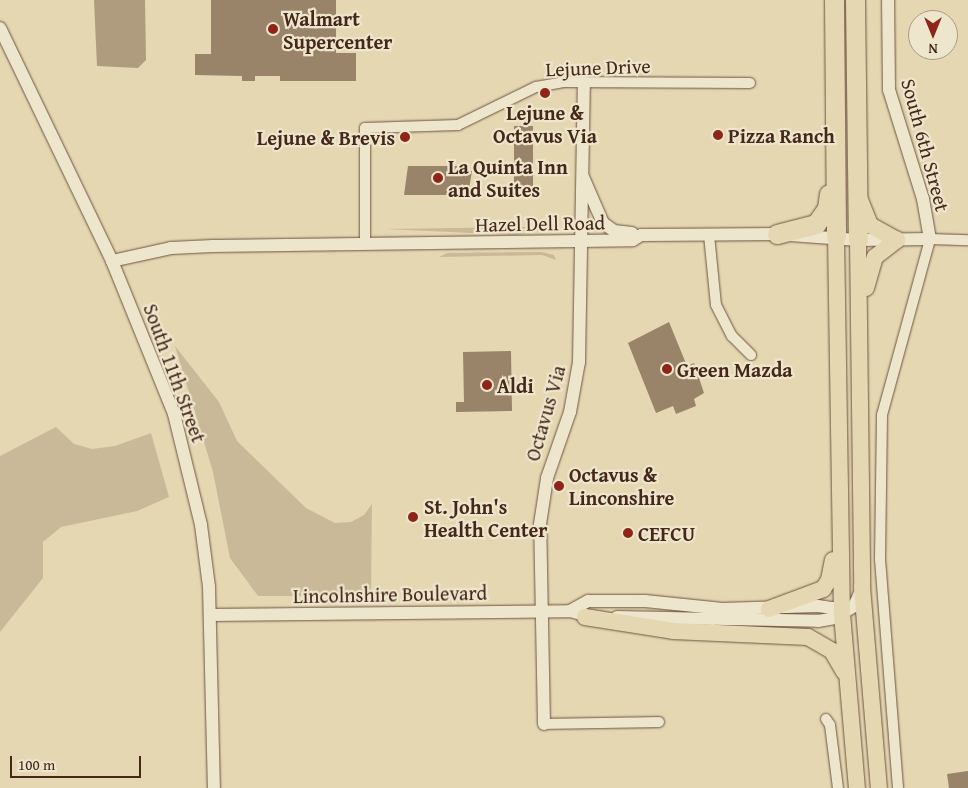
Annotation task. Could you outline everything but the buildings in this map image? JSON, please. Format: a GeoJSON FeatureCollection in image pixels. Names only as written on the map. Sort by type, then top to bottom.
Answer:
{"type":"FeatureCollection","features":[{"type":"Feature","properties":{"kind":"highway"},"geometry":{"type":"LineString","coordinates":[[834,0],[836,236]]}},
{"type":"Feature","properties":{"kind":"highway"},"geometry":{"type":"LineString","coordinates":[[855,0],[858,240]]}},
{"type":"Feature","properties":{"kind":"highway"},"geometry":{"type":"LineString","coordinates":[[856,98],[864,50],[866,0]]}},
{"type":"Feature","properties":{"kind":"highway"},"geometry":{"type":"LineString","coordinates":[[777,234],[804,228],[824,216],[829,199],[828,128],[835,110]]}},
{"type":"Feature","properties":{"kind":"highway"},"geometry":{"type":"LineString","coordinates":[[835,110],[842,129],[848,226],[858,240]]}},
{"type":"Feature","properties":{"kind":"main road"},"geometry":{"type":"LineString","coordinates":[[858,191],[870,225],[897,240],[875,257],[868,271],[866,342],[859,377]]}},
{"type":"Feature","properties":{"kind":"main road"},"geometry":{"type":"LineString","coordinates":[[836,236],[847,262],[850,342],[859,377]]}},
{"type":"Feature","properties":{"kind":"main road"},"geometry":{"type":"LineString","coordinates":[[836,236],[842,614],[857,788]]}},
{"type":"Feature","properties":{"kind":"main road"},"geometry":{"type":"LineString","coordinates":[[858,240],[862,587],[880,788]]}},
{"type":"Feature","properties":{"kind":"main road"},"geometry":{"type":"LineString","coordinates":[[769,609],[816,594],[829,580],[833,570],[832,427],[838,393]]}},
{"type":"Feature","properties":{"kind":"main road"},"geometry":{"type":"LineString","coordinates":[[577,614],[619,625],[711,635],[808,637],[838,658],[847,684]]}},
{"type":"Feature","properties":{"kind":"main road"},"geometry":{"type":"LineString","coordinates":[[842,614],[852,628],[856,643],[870,788]]}},
{"type":"Feature","properties":{"kind":"street","name":"South 6th Street"},"geometry":{"type":"LineString","coordinates":[[888,0],[889,90],[922,199],[930,239]]}},
{"type":"Feature","properties":{"kind":"street","name":"South 11th Street"},"geometry":{"type":"LineString","coordinates":[[0,28],[112,261],[174,414],[201,525],[211,615],[214,788]]}},
{"type":"Feature","properties":{"kind":"street","name":"Lejune Drive"},"geometry":{"type":"LineString","coordinates":[[365,244],[366,128],[458,125],[536,87],[584,83],[750,83]]}},
{"type":"Feature","properties":{"kind":"street","name":"Octavus Via"},"geometry":{"type":"LineString","coordinates":[[544,724],[539,611],[543,495],[570,412],[579,362],[579,241],[584,83]]}},
{"type":"Feature","properties":{"kind":"street"},"geometry":{"type":"LineString","coordinates":[[582,175],[603,223],[614,231],[641,235]]}},
{"type":"Feature","properties":{"kind":"street","name":"Hazel Dell Road"},"geometry":{"type":"LineString","coordinates":[[112,261],[171,248],[633,240],[641,235],[777,234],[836,236],[858,240],[968,240]]}},
{"type":"Feature","properties":{"kind":"street"},"geometry":{"type":"LineString","coordinates":[[709,235],[716,305],[732,336],[751,356]]}},
{"type":"Feature","properties":{"kind":"street"},"geometry":{"type":"LineString","coordinates":[[898,788],[883,625],[879,446],[890,376],[924,271],[930,239]]}},
{"type":"Feature","properties":{"kind":"street"},"geometry":{"type":"LineString","coordinates":[[842,614],[854,606],[862,587]]}},
{"type":"Feature","properties":{"kind":"street","name":"Lincolnshire Boulevard"},"geometry":{"type":"LineString","coordinates":[[577,614],[588,601],[618,600],[769,609],[818,606],[833,608],[842,614]]}},
{"type":"Feature","properties":{"kind":"street","name":"Lincolnshire Boulevard"},"geometry":{"type":"LineString","coordinates":[[211,615],[539,611],[758,622],[818,621],[842,614]]}},
{"type":"Feature","properties":{"kind":"street"},"geometry":{"type":"LineString","coordinates":[[826,719],[830,725],[838,788]]}},
{"type":"Feature","properties":{"kind":"street"},"geometry":{"type":"LineString","coordinates":[[544,724],[659,722]]}},
{"type":"Feature","properties":{"kind":"shaded area"},"geometry":{"type":"Polygon","coordinates":[[[94,0],[145,0],[146,60],[138,68],[97,66],[94,0]]]}},
{"type":"Feature","properties":{"kind":"shaded area"},"geometry":{"type":"Polygon","coordinates":[[[555,220],[547,229],[516,235],[385,229],[535,227],[555,220]]]}},
{"type":"Feature","properties":{"kind":"shaded area"},"geometry":{"type":"Polygon","coordinates":[[[542,252],[554,255],[556,260],[542,255],[439,257],[447,253],[542,252]]]}},
{"type":"Feature","properties":{"kind":"shaded area"},"geometry":{"type":"Polygon","coordinates":[[[175,346],[219,402],[237,441],[306,508],[335,523],[351,522],[364,515],[372,504],[371,596],[258,596],[230,558],[213,472],[175,346]]]}},
{"type":"Feature","properties":{"kind":"shaded area"},"geometry":{"type":"Polygon","coordinates":[[[56,427],[74,444],[92,449],[115,446],[151,433],[169,497],[137,511],[61,527],[43,542],[43,578],[0,632],[0,456],[56,427]]]}},
{"type":"Feature","properties":{"kind":"place","name":"Walmart Supercenter"},"geometry":{"type":"Point","coordinates":[273,29]}},
{"type":"Feature","properties":{"kind":"place","name":"Lejune & Octavus Via"},"geometry":{"type":"Point","coordinates":[545,93]}},
{"type":"Feature","properties":{"kind":"place","name":"Pizza Ranch"},"geometry":{"type":"Point","coordinates":[718,135]}},
{"type":"Feature","properties":{"kind":"place","name":"Lejune & Brevis"},"geometry":{"type":"Point","coordinates":[405,137]}},
{"type":"Feature","properties":{"kind":"place","name":"La Quinta Inn and Suites"},"geometry":{"type":"Point","coordinates":[438,178]}},
{"type":"Feature","properties":{"kind":"place","name":"Green Mazda"},"geometry":{"type":"Point","coordinates":[667,369]}},
{"type":"Feature","properties":{"kind":"place","name":"Aldi"},"geometry":{"type":"Point","coordinates":[487,385]}},
{"type":"Feature","properties":{"kind":"place","name":"Octavus & Linconshire"},"geometry":{"type":"Point","coordinates":[559,486]}},
{"type":"Feature","properties":{"kind":"place","name":"St. John's Health Center"},"geometry":{"type":"Point","coordinates":[413,517]}},
{"type":"Feature","properties":{"kind":"place","name":"CEFCU"},"geometry":{"type":"Point","coordinates":[628,533]}}]}
